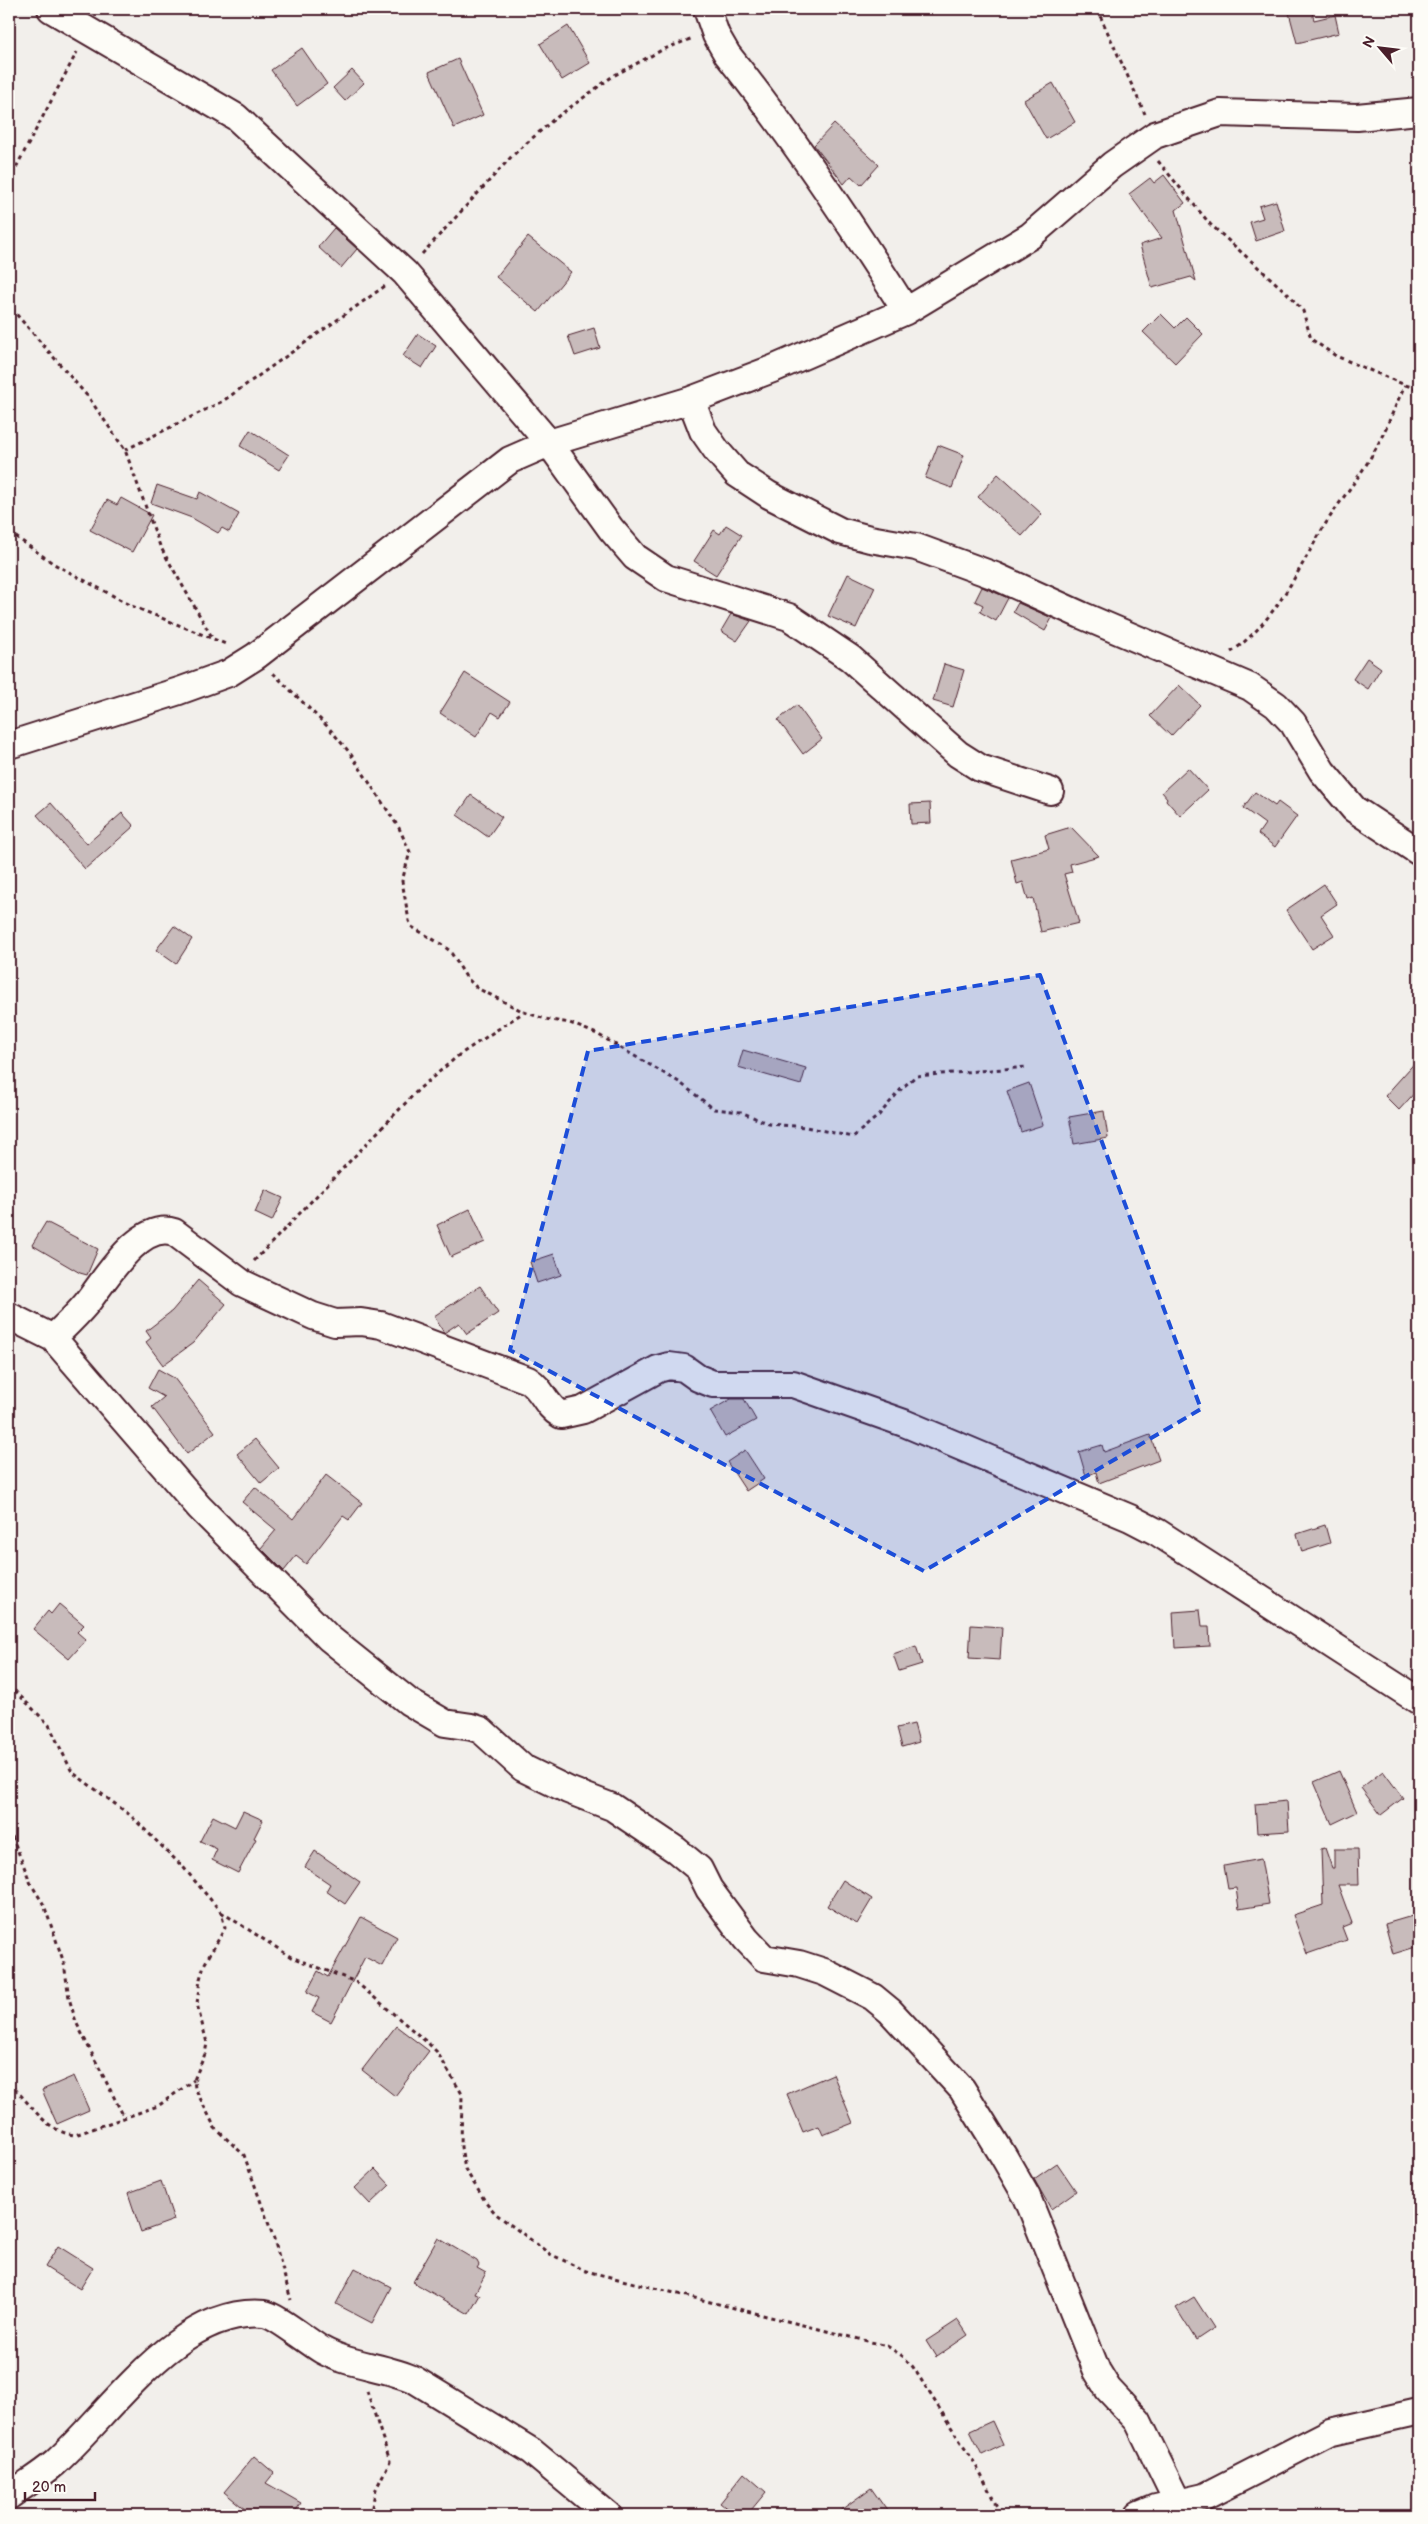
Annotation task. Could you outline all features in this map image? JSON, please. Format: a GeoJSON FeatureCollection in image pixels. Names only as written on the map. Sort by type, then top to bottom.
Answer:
{"type":"FeatureCollection","features":[{"type":"Feature","properties":{"kind":"street"},"geometry":{"type":"LineString","coordinates":[[51,9],[236,117],[405,272],[550,443],[611,529],[635,557],[666,578],[789,617],[850,658],[958,754],[980,768],[1050,791]]}},
{"type":"Feature","properties":{"kind":"street"},"geometry":{"type":"LineString","coordinates":[[707,9],[716,35],[849,220],[906,311]]}},
{"type":"Feature","properties":{"kind":"street"},"geometry":{"type":"LineString","coordinates":[[9,745],[229,673],[256,656],[510,460],[550,443],[691,400],[775,368],[906,311],[1030,236],[1112,165],[1149,140],[1220,113],[1357,117],[1419,111]]}},
{"type":"Feature","properties":{"kind":"street"},"geometry":{"type":"LineString","coordinates":[[691,400],[703,431],[717,451],[737,474],[769,495],[840,531],[870,539],[916,547],[995,576],[1250,687],[1276,705],[1293,722],[1322,771],[1354,809],[1419,852]]}},
{"type":"Feature","properties":{"kind":"street"},"geometry":{"type":"LineString","coordinates":[[53,1338],[86,1304],[118,1260],[156,1231],[165,1229],[174,1232],[242,1283],[313,1316],[334,1322],[361,1322],[381,1325],[514,1374],[535,1385],[548,1406],[561,1415],[583,1410],[658,1369],[669,1366],[684,1368],[698,1378],[713,1384],[792,1384],[904,1423],[1130,1518],[1157,1532],[1419,1701]]}},
{"type":"Feature","properties":{"kind":"street"},"geometry":{"type":"LineString","coordinates":[[9,1316],[53,1338],[199,1508],[336,1643],[408,1702],[434,1718],[455,1726],[472,1727],[481,1730],[522,1768],[568,1790],[612,1807],[676,1850],[699,1869],[709,1890],[746,1939],[764,1958],[799,1964],[824,1972],[873,1998],[890,2011],[962,2089],[1027,2197],[1096,2371],[1108,2389],[1138,2420],[1178,2503]]}},
{"type":"Feature","properties":{"kind":"street"},"geometry":{"type":"LineString","coordinates":[[9,2496],[54,2463],[158,2358],[193,2331],[233,2315],[267,2314],[322,2350],[358,2364],[401,2373],[509,2436],[531,2451],[608,2515]]}},
{"type":"Feature","properties":{"kind":"street"},"geometry":{"type":"LineString","coordinates":[[1139,2515],[1204,2497],[1331,2432],[1419,2412]]}},
{"type":"Feature","properties":{"kind":"path"},"geometry":{"type":"LineString","coordinates":[[1097,9],[1149,140],[1210,224],[1288,294],[1304,311],[1311,339],[1336,356],[1419,389]]}},
{"type":"Feature","properties":{"kind":"path"},"geometry":{"type":"LineString","coordinates":[[9,198],[12,175],[87,31]]}},
{"type":"Feature","properties":{"kind":"path"},"geometry":{"type":"LineString","coordinates":[[125,450],[223,401],[405,272],[512,156],[553,120],[613,76],[662,50],[689,39],[716,35]]}},
{"type":"Feature","properties":{"kind":"path"},"geometry":{"type":"LineString","coordinates":[[9,301],[10,307],[89,398],[125,450],[160,546],[214,639]]}},
{"type":"Feature","properties":{"kind":"path"},"geometry":{"type":"LineString","coordinates":[[1208,668],[1243,644],[1264,622],[1290,587],[1323,528],[1376,448],[1405,385]]}},
{"type":"Feature","properties":{"kind":"path"},"geometry":{"type":"LineString","coordinates":[[9,532],[54,564],[134,606],[256,656],[328,727],[350,752],[399,828],[410,852],[402,881],[407,913],[412,927],[442,944],[450,951],[466,977],[476,988],[524,1012],[545,1019],[570,1023],[597,1034],[679,1082],[714,1109],[742,1112],[769,1124],[806,1127],[844,1137],[852,1137],[866,1128],[902,1088],[916,1076],[1028,1067]]}},
{"type":"Feature","properties":{"kind":"path"},"geometry":{"type":"LineString","coordinates":[[229,1274],[249,1266],[260,1256],[419,1089],[459,1056],[524,1012]]}},
{"type":"Feature","properties":{"kind":"path"},"geometry":{"type":"LineString","coordinates":[[9,1685],[49,1725],[72,1772],[130,1815],[184,1868],[221,1912],[291,1957],[356,1982],[438,2052],[462,2094],[460,2147],[465,2169],[496,2214],[550,2254],[586,2270],[887,2346],[904,2357],[913,2367],[981,2474],[1001,2515]]}},
{"type":"Feature","properties":{"kind":"path"},"geometry":{"type":"LineString","coordinates":[[9,1829],[36,1894],[44,1905],[64,1963],[69,1998],[76,2022],[124,2117]]}},
{"type":"Feature","properties":{"kind":"path"},"geometry":{"type":"LineString","coordinates":[[9,2083],[51,2128],[64,2134],[75,2135],[158,2106],[194,2080],[205,2054],[207,2043],[197,2004],[200,1979],[204,1965],[225,1928],[221,1912]]}},
{"type":"Feature","properties":{"kind":"path"},"geometry":{"type":"LineString","coordinates":[[194,2080],[197,2095],[210,2121],[244,2155],[274,2240],[291,2302]]}},
{"type":"Feature","properties":{"kind":"path"},"geometry":{"type":"LineString","coordinates":[[358,2364],[390,2461],[376,2489],[370,2515]]}},
{"type":"Feature","properties":{"kind":"highlighted area"},"geometry":{"type":"Polygon","coordinates":[[[1040,975],[1201,1409],[924,1571],[510,1350],[588,1051],[1040,975]]]}},
{"type":"Feature","properties":{"kind":"building"},"geometry":{"type":"Polygon","coordinates":[[[1288,9],[1311,9],[1314,20],[1335,15],[1339,33],[1297,43],[1288,9]]]}},
{"type":"Feature","properties":{"kind":"building"},"geometry":{"type":"Polygon","coordinates":[[[568,26],[590,63],[562,80],[540,44],[568,26]]]}},
{"type":"Feature","properties":{"kind":"building"},"geometry":{"type":"Polygon","coordinates":[[[302,48],[327,84],[297,106],[271,70],[302,48]]]}},
{"type":"Feature","properties":{"kind":"building"},"geometry":{"type":"Polygon","coordinates":[[[458,59],[483,115],[454,128],[429,72],[458,59]]]}},
{"type":"Feature","properties":{"kind":"building"},"geometry":{"type":"Polygon","coordinates":[[[352,70],[364,83],[345,101],[333,88],[352,70]]]}},
{"type":"Feature","properties":{"kind":"building"},"geometry":{"type":"Polygon","coordinates":[[[1053,83],[1075,122],[1046,139],[1024,100],[1053,83]]]}},
{"type":"Feature","properties":{"kind":"building"},"geometry":{"type":"Polygon","coordinates":[[[834,124],[879,165],[861,185],[851,176],[844,184],[814,145],[834,124]]]}},
{"type":"Feature","properties":{"kind":"building"},"geometry":{"type":"Polygon","coordinates":[[[1164,175],[1185,203],[1176,210],[1196,281],[1191,277],[1152,288],[1140,245],[1162,238],[1129,194],[1150,178],[1154,183],[1164,175]]]}},
{"type":"Feature","properties":{"kind":"building"},"geometry":{"type":"Polygon","coordinates":[[[1276,201],[1285,231],[1256,241],[1250,222],[1263,218],[1259,206],[1276,201]]]}},
{"type":"Feature","properties":{"kind":"building"},"geometry":{"type":"Polygon","coordinates":[[[334,228],[357,249],[341,268],[318,247],[334,228]]]}},
{"type":"Feature","properties":{"kind":"building"},"geometry":{"type":"Polygon","coordinates":[[[528,237],[571,272],[538,312],[496,277],[528,237]]]}},
{"type":"Feature","properties":{"kind":"building"},"geometry":{"type":"Polygon","coordinates":[[[1161,314],[1175,328],[1186,317],[1203,334],[1175,363],[1143,332],[1161,314]]]}},
{"type":"Feature","properties":{"kind":"building"},"geometry":{"type":"Polygon","coordinates":[[[594,328],[600,348],[575,356],[568,336],[594,328]]]}},
{"type":"Feature","properties":{"kind":"building"},"geometry":{"type":"Polygon","coordinates":[[[418,334],[436,346],[422,368],[403,356],[418,334]]]}},
{"type":"Feature","properties":{"kind":"building"},"geometry":{"type":"Polygon","coordinates":[[[250,430],[289,455],[279,470],[240,446],[250,430]]]}},
{"type":"Feature","properties":{"kind":"building"},"geometry":{"type":"Polygon","coordinates":[[[938,445],[964,455],[952,488],[925,478],[938,445]]]}},
{"type":"Feature","properties":{"kind":"building"},"geometry":{"type":"Polygon","coordinates":[[[998,474],[1042,514],[1022,536],[978,497],[998,474]]]}},
{"type":"Feature","properties":{"kind":"building"},"geometry":{"type":"Polygon","coordinates":[[[157,485],[197,499],[200,492],[239,514],[229,532],[222,528],[218,533],[192,518],[151,503],[157,485]]]}},
{"type":"Feature","properties":{"kind":"building"},"geometry":{"type":"Polygon","coordinates":[[[121,498],[152,515],[132,552],[90,530],[107,500],[117,505],[121,498]]]}},
{"type":"Feature","properties":{"kind":"building"},"geometry":{"type":"Polygon","coordinates":[[[726,525],[742,535],[716,575],[694,561],[714,530],[720,534],[726,525]]]}},
{"type":"Feature","properties":{"kind":"building"},"geometry":{"type":"Polygon","coordinates":[[[848,574],[875,587],[856,628],[828,616],[848,574]]]}},
{"type":"Feature","properties":{"kind":"building"},"geometry":{"type":"Polygon","coordinates":[[[982,587],[1008,598],[996,621],[980,612],[983,605],[975,601],[982,587]]]}},
{"type":"Feature","properties":{"kind":"building"},"geometry":{"type":"Polygon","coordinates":[[[1018,603],[1052,618],[1045,631],[1013,612],[1018,603]]]}},
{"type":"Feature","properties":{"kind":"building"},"geometry":{"type":"Polygon","coordinates":[[[731,614],[751,621],[737,641],[721,631],[731,614]]]}},
{"type":"Feature","properties":{"kind":"building"},"geometry":{"type":"Polygon","coordinates":[[[1367,658],[1381,668],[1368,689],[1353,679],[1367,658]]]}},
{"type":"Feature","properties":{"kind":"building"},"geometry":{"type":"Polygon","coordinates":[[[944,664],[964,670],[953,707],[933,701],[944,664]]]}},
{"type":"Feature","properties":{"kind":"building"},"geometry":{"type":"Polygon","coordinates":[[[465,673],[510,702],[500,717],[492,712],[476,737],[440,713],[465,673]]]}},
{"type":"Feature","properties":{"kind":"building"},"geometry":{"type":"Polygon","coordinates":[[[1179,685],[1200,705],[1171,736],[1150,716],[1179,685]]]}},
{"type":"Feature","properties":{"kind":"building"},"geometry":{"type":"Polygon","coordinates":[[[797,705],[822,739],[803,754],[778,720],[797,705]]]}},
{"type":"Feature","properties":{"kind":"building"},"geometry":{"type":"Polygon","coordinates":[[[1188,768],[1208,790],[1180,816],[1166,800],[1167,798],[1162,792],[1188,768]]]}},
{"type":"Feature","properties":{"kind":"building"},"geometry":{"type":"Polygon","coordinates":[[[1255,792],[1275,806],[1278,802],[1297,816],[1275,847],[1258,834],[1265,824],[1243,808],[1255,792]]]}},
{"type":"Feature","properties":{"kind":"building"},"geometry":{"type":"Polygon","coordinates":[[[471,795],[502,817],[488,837],[457,815],[471,795]]]}},
{"type":"Feature","properties":{"kind":"building"},"geometry":{"type":"Polygon","coordinates":[[[51,803],[87,844],[122,813],[134,826],[85,869],[37,815],[51,803]]]}},
{"type":"Feature","properties":{"kind":"building"},"geometry":{"type":"Polygon","coordinates":[[[930,803],[931,823],[911,824],[910,804],[930,803]]]}},
{"type":"Feature","properties":{"kind":"building"},"geometry":{"type":"Polygon","coordinates":[[[1071,827],[1099,856],[1070,864],[1072,872],[1064,874],[1079,923],[1041,932],[1033,898],[1028,900],[1023,882],[1017,884],[1011,859],[1049,849],[1045,835],[1071,827]]]}},
{"type":"Feature","properties":{"kind":"building"},"geometry":{"type":"Polygon","coordinates":[[[1324,884],[1337,904],[1321,915],[1334,935],[1312,949],[1286,910],[1324,884]]]}},
{"type":"Feature","properties":{"kind":"building"},"geometry":{"type":"Polygon","coordinates":[[[174,926],[192,939],[176,964],[156,950],[174,926]]]}},
{"type":"Feature","properties":{"kind":"building"},"geometry":{"type":"Polygon","coordinates":[[[743,1050],[806,1068],[801,1085],[738,1067],[743,1050]]]}},
{"type":"Feature","properties":{"kind":"building"},"geometry":{"type":"Polygon","coordinates":[[[1419,1058],[1419,1088],[1399,1110],[1385,1096],[1419,1058]]]}},
{"type":"Feature","properties":{"kind":"building"},"geometry":{"type":"Polygon","coordinates":[[[1029,1083],[1043,1125],[1021,1132],[1007,1091],[1029,1083]]]}},
{"type":"Feature","properties":{"kind":"building"},"geometry":{"type":"Polygon","coordinates":[[[1104,1111],[1108,1138],[1074,1144],[1069,1117],[1104,1111]]]}},
{"type":"Feature","properties":{"kind":"building"},"geometry":{"type":"Polygon","coordinates":[[[265,1190],[283,1198],[272,1221],[255,1213],[265,1190]]]}},
{"type":"Feature","properties":{"kind":"building"},"geometry":{"type":"Polygon","coordinates":[[[470,1209],[485,1242],[451,1257],[437,1225],[470,1209]]]}},
{"type":"Feature","properties":{"kind":"building"},"geometry":{"type":"Polygon","coordinates":[[[46,1222],[98,1249],[87,1275],[80,1273],[32,1245],[46,1222]]]}},
{"type":"Feature","properties":{"kind":"building"},"geometry":{"type":"Polygon","coordinates":[[[554,1254],[561,1275],[537,1283],[530,1262],[554,1254]]]}},
{"type":"Feature","properties":{"kind":"building"},"geometry":{"type":"Polygon","coordinates":[[[198,1280],[226,1304],[193,1343],[163,1365],[146,1342],[151,1338],[146,1331],[172,1311],[198,1280]]]}},
{"type":"Feature","properties":{"kind":"building"},"geometry":{"type":"Polygon","coordinates":[[[480,1286],[498,1313],[467,1334],[459,1323],[444,1333],[434,1316],[480,1286]]]}},
{"type":"Feature","properties":{"kind":"building"},"geometry":{"type":"Polygon","coordinates":[[[158,1369],[174,1378],[215,1432],[187,1454],[152,1407],[164,1397],[148,1388],[158,1369]]]}},
{"type":"Feature","properties":{"kind":"building"},"geometry":{"type":"Polygon","coordinates":[[[731,1399],[744,1399],[756,1420],[725,1437],[710,1411],[731,1399]]]}},
{"type":"Feature","properties":{"kind":"building"},"geometry":{"type":"Polygon","coordinates":[[[1150,1435],[1159,1460],[1099,1483],[1096,1472],[1086,1476],[1079,1452],[1102,1445],[1104,1452],[1150,1435]]]}},
{"type":"Feature","properties":{"kind":"building"},"geometry":{"type":"Polygon","coordinates":[[[255,1439],[279,1468],[261,1483],[237,1454],[255,1439]]]}},
{"type":"Feature","properties":{"kind":"building"},"geometry":{"type":"Polygon","coordinates":[[[745,1450],[764,1479],[746,1491],[727,1462],[745,1450]]]}},
{"type":"Feature","properties":{"kind":"building"},"geometry":{"type":"Polygon","coordinates":[[[326,1475],[362,1503],[349,1520],[343,1516],[306,1564],[296,1556],[284,1571],[261,1548],[276,1530],[242,1502],[255,1487],[293,1519],[326,1475]]]}},
{"type":"Feature","properties":{"kind":"building"},"geometry":{"type":"Polygon","coordinates":[[[1325,1525],[1330,1543],[1302,1552],[1297,1534],[1325,1525]]]}},
{"type":"Feature","properties":{"kind":"building"},"geometry":{"type":"Polygon","coordinates":[[[59,1604],[84,1625],[77,1632],[86,1640],[69,1659],[33,1629],[48,1611],[51,1614],[59,1604]]]}},
{"type":"Feature","properties":{"kind":"building"},"geometry":{"type":"Polygon","coordinates":[[[1200,1610],[1202,1626],[1209,1626],[1210,1646],[1175,1648],[1173,1612],[1200,1610]]]}},
{"type":"Feature","properties":{"kind":"building"},"geometry":{"type":"Polygon","coordinates":[[[971,1625],[1002,1627],[1000,1660],[969,1658],[971,1625]]]}},
{"type":"Feature","properties":{"kind":"building"},"geometry":{"type":"Polygon","coordinates":[[[916,1646],[922,1664],[899,1671],[893,1654],[916,1646]]]}},
{"type":"Feature","properties":{"kind":"building"},"geometry":{"type":"Polygon","coordinates":[[[914,1724],[919,1742],[902,1747],[897,1728],[914,1724]]]}},
{"type":"Feature","properties":{"kind":"building"},"geometry":{"type":"Polygon","coordinates":[[[1339,1771],[1357,1812],[1332,1824],[1314,1782],[1339,1771]]]}},
{"type":"Feature","properties":{"kind":"building"},"geometry":{"type":"Polygon","coordinates":[[[1383,1771],[1403,1798],[1381,1815],[1361,1788],[1383,1771]]]}},
{"type":"Feature","properties":{"kind":"building"},"geometry":{"type":"Polygon","coordinates":[[[1287,1801],[1289,1831],[1257,1833],[1255,1804],[1287,1801]]]}},
{"type":"Feature","properties":{"kind":"building"},"geometry":{"type":"Polygon","coordinates":[[[243,1811],[263,1820],[254,1838],[256,1839],[238,1873],[212,1860],[217,1849],[200,1841],[213,1816],[235,1827],[243,1811]]]}},
{"type":"Feature","properties":{"kind":"building"},"geometry":{"type":"Polygon","coordinates":[[[1325,1848],[1332,1868],[1334,1868],[1334,1849],[1358,1849],[1359,1885],[1338,1885],[1352,1923],[1342,1927],[1347,1940],[1307,1954],[1293,1915],[1323,1905],[1321,1849],[1325,1848]]]}},
{"type":"Feature","properties":{"kind":"building"},"geometry":{"type":"Polygon","coordinates":[[[315,1851],[360,1882],[345,1904],[326,1891],[330,1884],[305,1867],[315,1851]]]}},
{"type":"Feature","properties":{"kind":"building"},"geometry":{"type":"Polygon","coordinates":[[[1261,1859],[1269,1904],[1239,1909],[1236,1888],[1228,1889],[1224,1866],[1261,1859]]]}},
{"type":"Feature","properties":{"kind":"building"},"geometry":{"type":"Polygon","coordinates":[[[843,1880],[872,1899],[857,1924],[827,1906],[843,1880]]]}},
{"type":"Feature","properties":{"kind":"building"},"geometry":{"type":"Polygon","coordinates":[[[1419,1914],[1419,1946],[1393,1954],[1385,1924],[1419,1914]]]}},
{"type":"Feature","properties":{"kind":"building"},"geometry":{"type":"Polygon","coordinates":[[[361,1917],[397,1937],[382,1966],[365,1957],[331,2022],[312,2012],[319,1998],[307,1992],[318,1971],[328,1977],[361,1917]]]}},
{"type":"Feature","properties":{"kind":"building"},"geometry":{"type":"Polygon","coordinates":[[[396,2026],[429,2051],[395,2096],[362,2070],[396,2026]]]}},
{"type":"Feature","properties":{"kind":"building"},"geometry":{"type":"Polygon","coordinates":[[[833,2074],[853,2123],[823,2135],[819,2126],[803,2132],[787,2094],[833,2074]]]}},
{"type":"Feature","properties":{"kind":"building"},"geometry":{"type":"Polygon","coordinates":[[[74,2076],[89,2110],[57,2124],[42,2090],[74,2076]]]}},
{"type":"Feature","properties":{"kind":"building"},"geometry":{"type":"Polygon","coordinates":[[[1057,2163],[1076,2191],[1051,2209],[1034,2179],[1057,2163]]]}},
{"type":"Feature","properties":{"kind":"building"},"geometry":{"type":"Polygon","coordinates":[[[375,2169],[390,2185],[370,2204],[355,2188],[375,2169]]]}},
{"type":"Feature","properties":{"kind":"building"},"geometry":{"type":"Polygon","coordinates":[[[161,2181],[174,2220],[141,2232],[128,2193],[161,2181]]]}},
{"type":"Feature","properties":{"kind":"building"},"geometry":{"type":"Polygon","coordinates":[[[438,2238],[477,2261],[479,2265],[477,2268],[486,2273],[475,2293],[480,2295],[469,2314],[413,2282],[438,2238]]]}},
{"type":"Feature","properties":{"kind":"building"},"geometry":{"type":"Polygon","coordinates":[[[58,2246],[93,2268],[80,2289],[45,2267],[58,2246]]]}},
{"type":"Feature","properties":{"kind":"building"},"geometry":{"type":"Polygon","coordinates":[[[355,2268],[391,2287],[372,2323],[336,2304],[355,2268]]]}},
{"type":"Feature","properties":{"kind":"building"},"geometry":{"type":"Polygon","coordinates":[[[1194,2297],[1214,2328],[1196,2340],[1176,2308],[1194,2297]]]}},
{"type":"Feature","properties":{"kind":"building"},"geometry":{"type":"Polygon","coordinates":[[[958,2320],[968,2335],[936,2357],[926,2341],[958,2320]]]}},
{"type":"Feature","properties":{"kind":"building"},"geometry":{"type":"Polygon","coordinates":[[[992,2421],[1003,2445],[982,2455],[970,2431],[992,2421]]]}},
{"type":"Feature","properties":{"kind":"building"},"geometry":{"type":"Polygon","coordinates":[[[254,2456],[274,2473],[266,2483],[301,2503],[293,2515],[252,2515],[224,2492],[254,2456]]]}},
{"type":"Feature","properties":{"kind":"building"},"geometry":{"type":"Polygon","coordinates":[[[744,2473],[766,2492],[747,2515],[735,2515],[720,2503],[744,2473]]]}},
{"type":"Feature","properties":{"kind":"building"},"geometry":{"type":"Polygon","coordinates":[[[871,2488],[890,2515],[834,2515],[871,2488]]]}}]}
